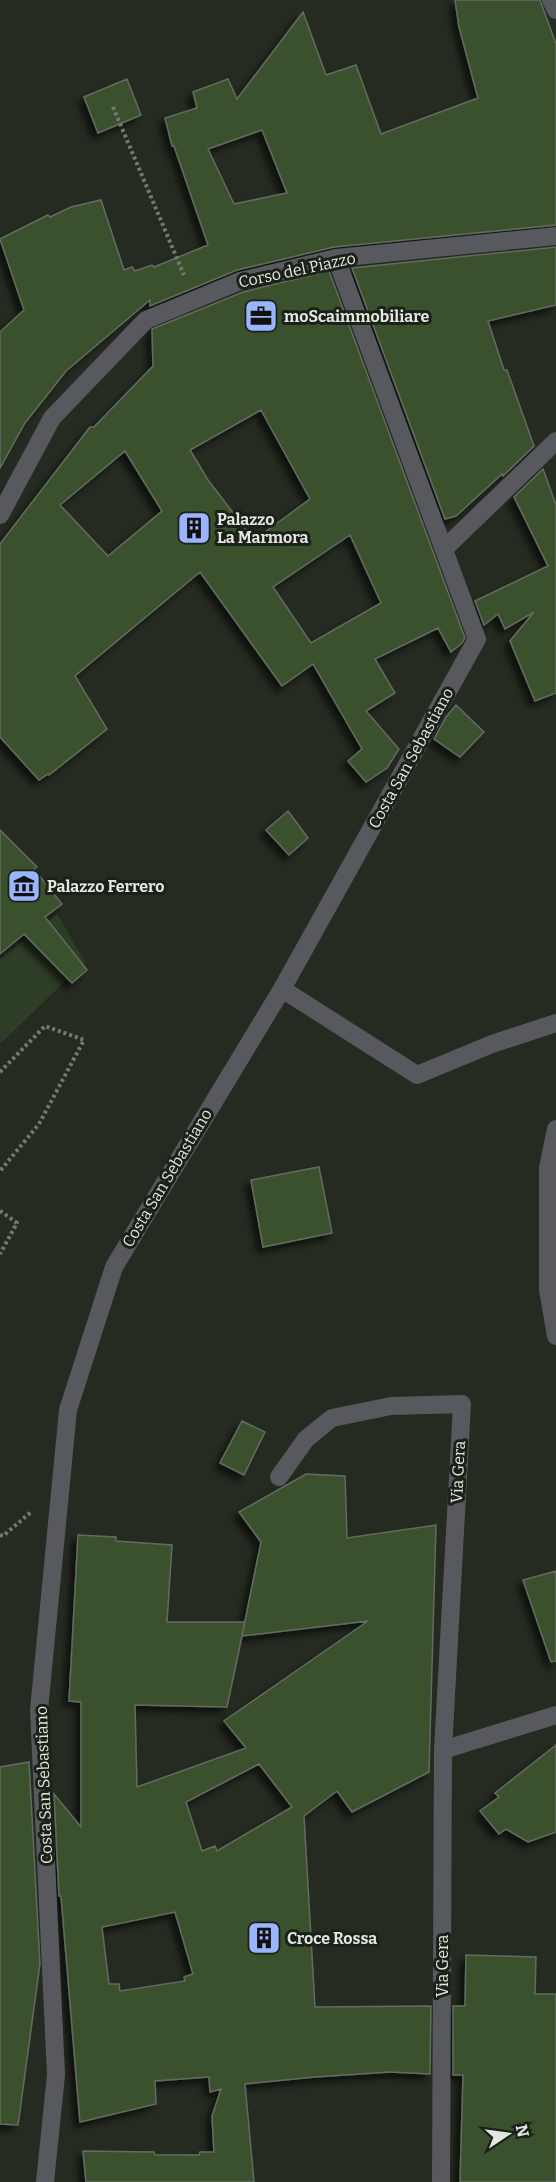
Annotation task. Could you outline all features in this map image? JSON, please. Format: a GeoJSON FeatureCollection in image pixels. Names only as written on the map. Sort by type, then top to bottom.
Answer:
{"type":"FeatureCollection","features":[{"type":"Feature","properties":{"kind":"street"},"geometry":{"type":"LineString","coordinates":[[551,0],[556,10]]}},
{"type":"Feature","properties":{"kind":"street","name":"Corso del Piazzo"},"geometry":{"type":"LineString","coordinates":[[0,515],[52,418],[146,320],[240,281],[336,258],[556,236]]}},
{"type":"Feature","properties":{"kind":"street","name":"Costa San Sebastiano"},"geometry":{"type":"LineString","coordinates":[[45,2182],[56,2075],[39,1710],[68,1410],[114,1267],[282,989],[477,639],[336,258]]}},
{"type":"Feature","properties":{"kind":"street"},"geometry":{"type":"LineString","coordinates":[[444,549],[556,441]]}},
{"type":"Feature","properties":{"kind":"street"},"geometry":{"type":"LineString","coordinates":[[282,989],[417,1075],[492,1044],[556,1023]]}},
{"type":"Feature","properties":{"kind":"street"},"geometry":{"type":"LineString","coordinates":[[556,1129],[548,1168],[548,1290],[556,1336]]}},
{"type":"Feature","properties":{"kind":"street","name":"Via Gera"},"geometry":{"type":"LineString","coordinates":[[279,1477],[306,1439],[332,1418],[391,1406],[462,1404],[443,1750],[441,2182]]}},
{"type":"Feature","properties":{"kind":"street"},"geometry":{"type":"LineString","coordinates":[[443,1750],[556,1715]]}},
{"type":"Feature","properties":{"kind":"path"},"geometry":{"type":"LineString","coordinates":[[113,108],[195,300]]}},
{"type":"Feature","properties":{"kind":"path"},"geometry":{"type":"LineString","coordinates":[[0,1072],[45,1026],[84,1040],[39,1124],[0,1171]]}},
{"type":"Feature","properties":{"kind":"path"},"geometry":{"type":"LineString","coordinates":[[0,1211],[17,1223],[0,1254]]}},
{"type":"Feature","properties":{"kind":"green space"},"geometry":{"type":"Polygon","coordinates":[[[57,914],[85,962],[0,1044],[0,959],[57,914]]]}},
{"type":"Feature","properties":{"kind":"building"},"geometry":{"type":"Polygon","coordinates":[[[455,0],[540,0],[556,44],[556,225],[334,247],[237,270],[150,306],[150,300],[66,371],[25,423],[0,468],[0,332],[24,310],[0,239],[48,215],[50,217],[71,207],[101,200],[124,270],[132,267],[135,271],[152,265],[154,267],[208,245],[174,146],[172,146],[165,118],[197,108],[193,92],[228,79],[237,99],[303,12],[326,75],[356,65],[381,134],[478,98],[459,27],[455,0]],[[262,130],[208,149],[234,204],[287,193],[262,130]]]}},
{"type":"Feature","properties":{"kind":"building"},"geometry":{"type":"Polygon","coordinates":[[[127,79],[141,115],[98,133],[84,97],[127,79]]]}},
{"type":"Feature","properties":{"kind":"building"},"geometry":{"type":"Polygon","coordinates":[[[556,247],[556,305],[488,321],[504,370],[507,370],[534,446],[456,516],[445,519],[352,268],[556,247]]]}},
{"type":"Feature","properties":{"kind":"building"},"geometry":{"type":"Polygon","coordinates":[[[329,271],[465,638],[451,652],[438,628],[375,659],[395,693],[366,711],[399,749],[387,768],[366,782],[348,761],[362,749],[313,664],[282,686],[200,572],[75,676],[107,729],[49,775],[39,780],[0,737],[0,544],[90,427],[94,427],[153,366],[152,329],[243,292],[329,271]],[[261,410],[190,450],[208,480],[254,540],[310,499],[261,410]],[[125,451],[60,505],[108,556],[162,511],[125,451]],[[350,535],[273,587],[311,643],[381,603],[350,535]]]}},
{"type":"Feature","properties":{"kind":"building"},"geometry":{"type":"Polygon","coordinates":[[[543,469],[556,505],[556,693],[535,701],[510,641],[534,612],[505,629],[498,614],[484,625],[475,601],[548,566],[514,497],[543,469]]]}},
{"type":"Feature","properties":{"kind":"building"},"geometry":{"type":"Polygon","coordinates":[[[456,705],[484,732],[460,757],[434,739],[446,717],[456,705]]]}},
{"type":"Feature","properties":{"kind":"building"},"geometry":{"type":"Polygon","coordinates":[[[288,811],[308,838],[289,855],[266,830],[288,811]]]}},
{"type":"Feature","properties":{"kind":"building","name":"Palazzo Ferrero"},"geometry":{"type":"Polygon","coordinates":[[[0,830],[37,867],[34,869],[62,904],[45,917],[87,970],[72,983],[24,934],[0,954],[0,830]]]}},
{"type":"Feature","properties":{"kind":"building"},"geometry":{"type":"Polygon","coordinates":[[[319,1167],[332,1233],[263,1247],[251,1180],[319,1167]]]}},
{"type":"Feature","properties":{"kind":"building"},"geometry":{"type":"Polygon","coordinates":[[[242,1421],[265,1432],[244,1475],[220,1463],[242,1421]]]}},
{"type":"Feature","properties":{"kind":"building"},"geometry":{"type":"Polygon","coordinates":[[[306,1474],[345,1476],[347,1538],[436,1525],[429,1772],[352,1812],[337,1791],[304,1816],[315,2007],[431,2006],[430,2074],[390,2072],[245,2084],[254,2182],[86,2182],[83,2151],[154,2152],[155,2155],[199,2155],[200,2152],[214,2152],[212,2116],[221,2089],[210,2092],[209,2077],[155,2081],[156,2104],[80,2122],[61,1896],[59,1896],[54,1794],[81,1827],[81,1702],[69,1701],[78,1535],[116,1537],[116,1541],[172,1545],[167,1622],[245,1622],[261,1542],[239,1512],[306,1474]],[[368,1621],[242,1636],[227,1707],[135,1705],[137,1787],[246,1748],[224,1721],[368,1621]],[[259,1764],[186,1802],[202,1851],[215,1846],[217,1851],[292,1807],[259,1764]],[[175,1912],[102,1927],[109,1984],[119,1984],[120,1991],[185,1981],[184,1977],[193,1974],[175,1912]]]}},
{"type":"Feature","properties":{"kind":"building"},"geometry":{"type":"Polygon","coordinates":[[[556,1571],[556,1661],[551,1662],[523,1580],[556,1571]]]}},
{"type":"Feature","properties":{"kind":"building"},"geometry":{"type":"Polygon","coordinates":[[[556,1745],[556,1832],[528,1842],[506,1829],[499,1834],[480,1811],[499,1797],[495,1793],[556,1745]]]}},
{"type":"Feature","properties":{"kind":"building"},"geometry":{"type":"Polygon","coordinates":[[[29,1762],[40,1964],[18,2125],[0,2124],[0,1767],[29,1762]]]}},
{"type":"Feature","properties":{"kind":"building"},"geometry":{"type":"Polygon","coordinates":[[[466,1955],[536,1957],[535,1994],[556,1994],[556,2182],[460,2182],[463,2075],[453,2075],[453,2006],[465,2006],[466,1955]]]}},
{"type":"Feature","properties":{"kind":"place","name":"moScaimmobiliare"},"geometry":{"type":"Point","coordinates":[261,316]}},
{"type":"Feature","properties":{"kind":"place","name":"Palazzo La Marmora"},"geometry":{"type":"Point","coordinates":[194,528]}},
{"type":"Feature","properties":{"kind":"place","name":"Palazzo Ferrero"},"geometry":{"type":"Point","coordinates":[24,886]}},
{"type":"Feature","properties":{"kind":"place","name":"Croce Rossa"},"geometry":{"type":"Point","coordinates":[264,1938]}}]}
